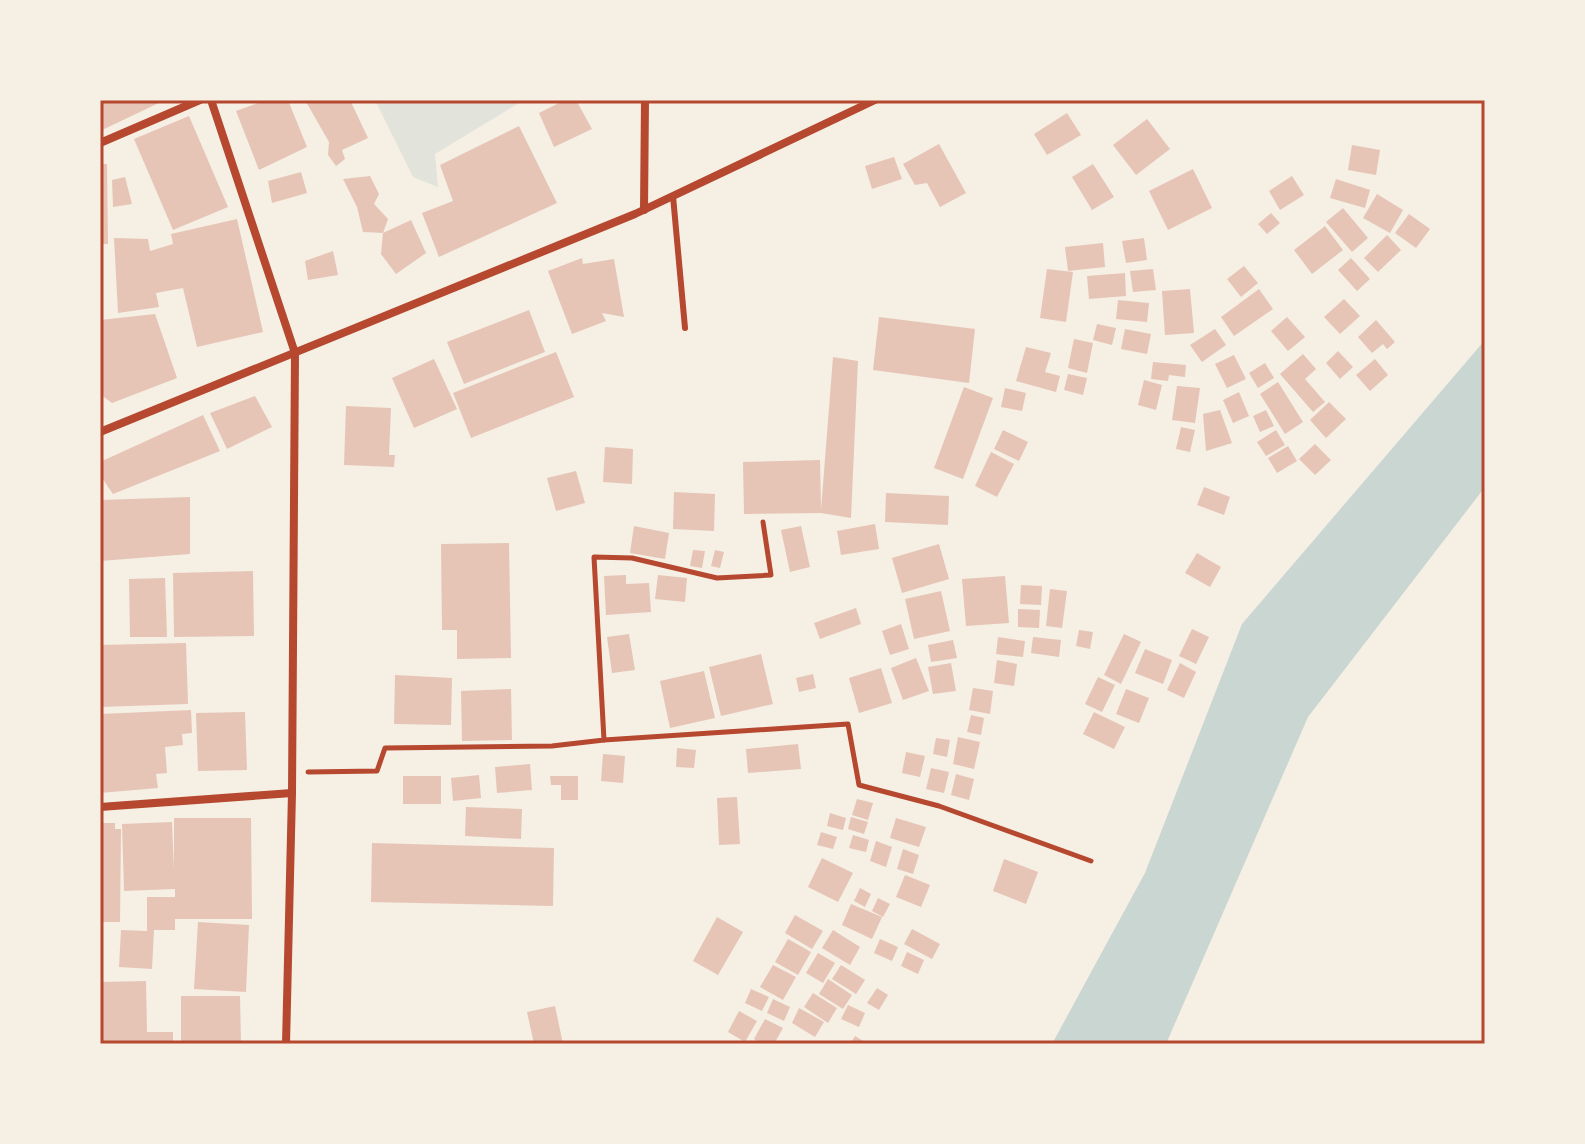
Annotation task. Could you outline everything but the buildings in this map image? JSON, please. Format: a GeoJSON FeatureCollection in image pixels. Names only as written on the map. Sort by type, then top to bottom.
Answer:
{"type":"FeatureCollection","features":[{"type":"Feature","properties":{"kind":"street"},"geometry":{"type":"LineString","coordinates":[[100,143],[200,100]]}},
{"type":"Feature","properties":{"kind":"street"},"geometry":{"type":"LineString","coordinates":[[211,100],[295,353],[292,793],[286,1044]]}},
{"type":"Feature","properties":{"kind":"street"},"geometry":{"type":"LineString","coordinates":[[644,210],[645,100]]}},
{"type":"Feature","properties":{"kind":"street"},"geometry":{"type":"LineString","coordinates":[[100,432],[644,210],[875,100]]}},
{"type":"Feature","properties":{"kind":"street"},"geometry":{"type":"LineString","coordinates":[[100,807],[292,793]]}},
{"type":"Feature","properties":{"kind":"lane"},"geometry":{"type":"LineString","coordinates":[[673,196],[685,328]]}},
{"type":"Feature","properties":{"kind":"path"},"geometry":{"type":"LineString","coordinates":[[604,740],[594,557],[632,558],[717,578],[771,575],[763,522]]}},
{"type":"Feature","properties":{"kind":"path"},"geometry":{"type":"LineString","coordinates":[[291,772],[377,771],[385,748],[552,746],[848,724],[859,785],[939,806],[1091,861]]}},
{"type":"Feature","properties":{"kind":"shaded area"},"geometry":{"type":"Polygon","coordinates":[[[375,100],[519,100],[519,103],[435,154],[438,187],[413,177],[375,100]]]}},
{"type":"Feature","properties":{"kind":"shaded area"},"geometry":{"type":"Polygon","coordinates":[[[1485,340],[1485,487],[1308,717],[1166,1044],[1052,1044],[1145,873],[1242,624],[1485,340]]]}}]}
